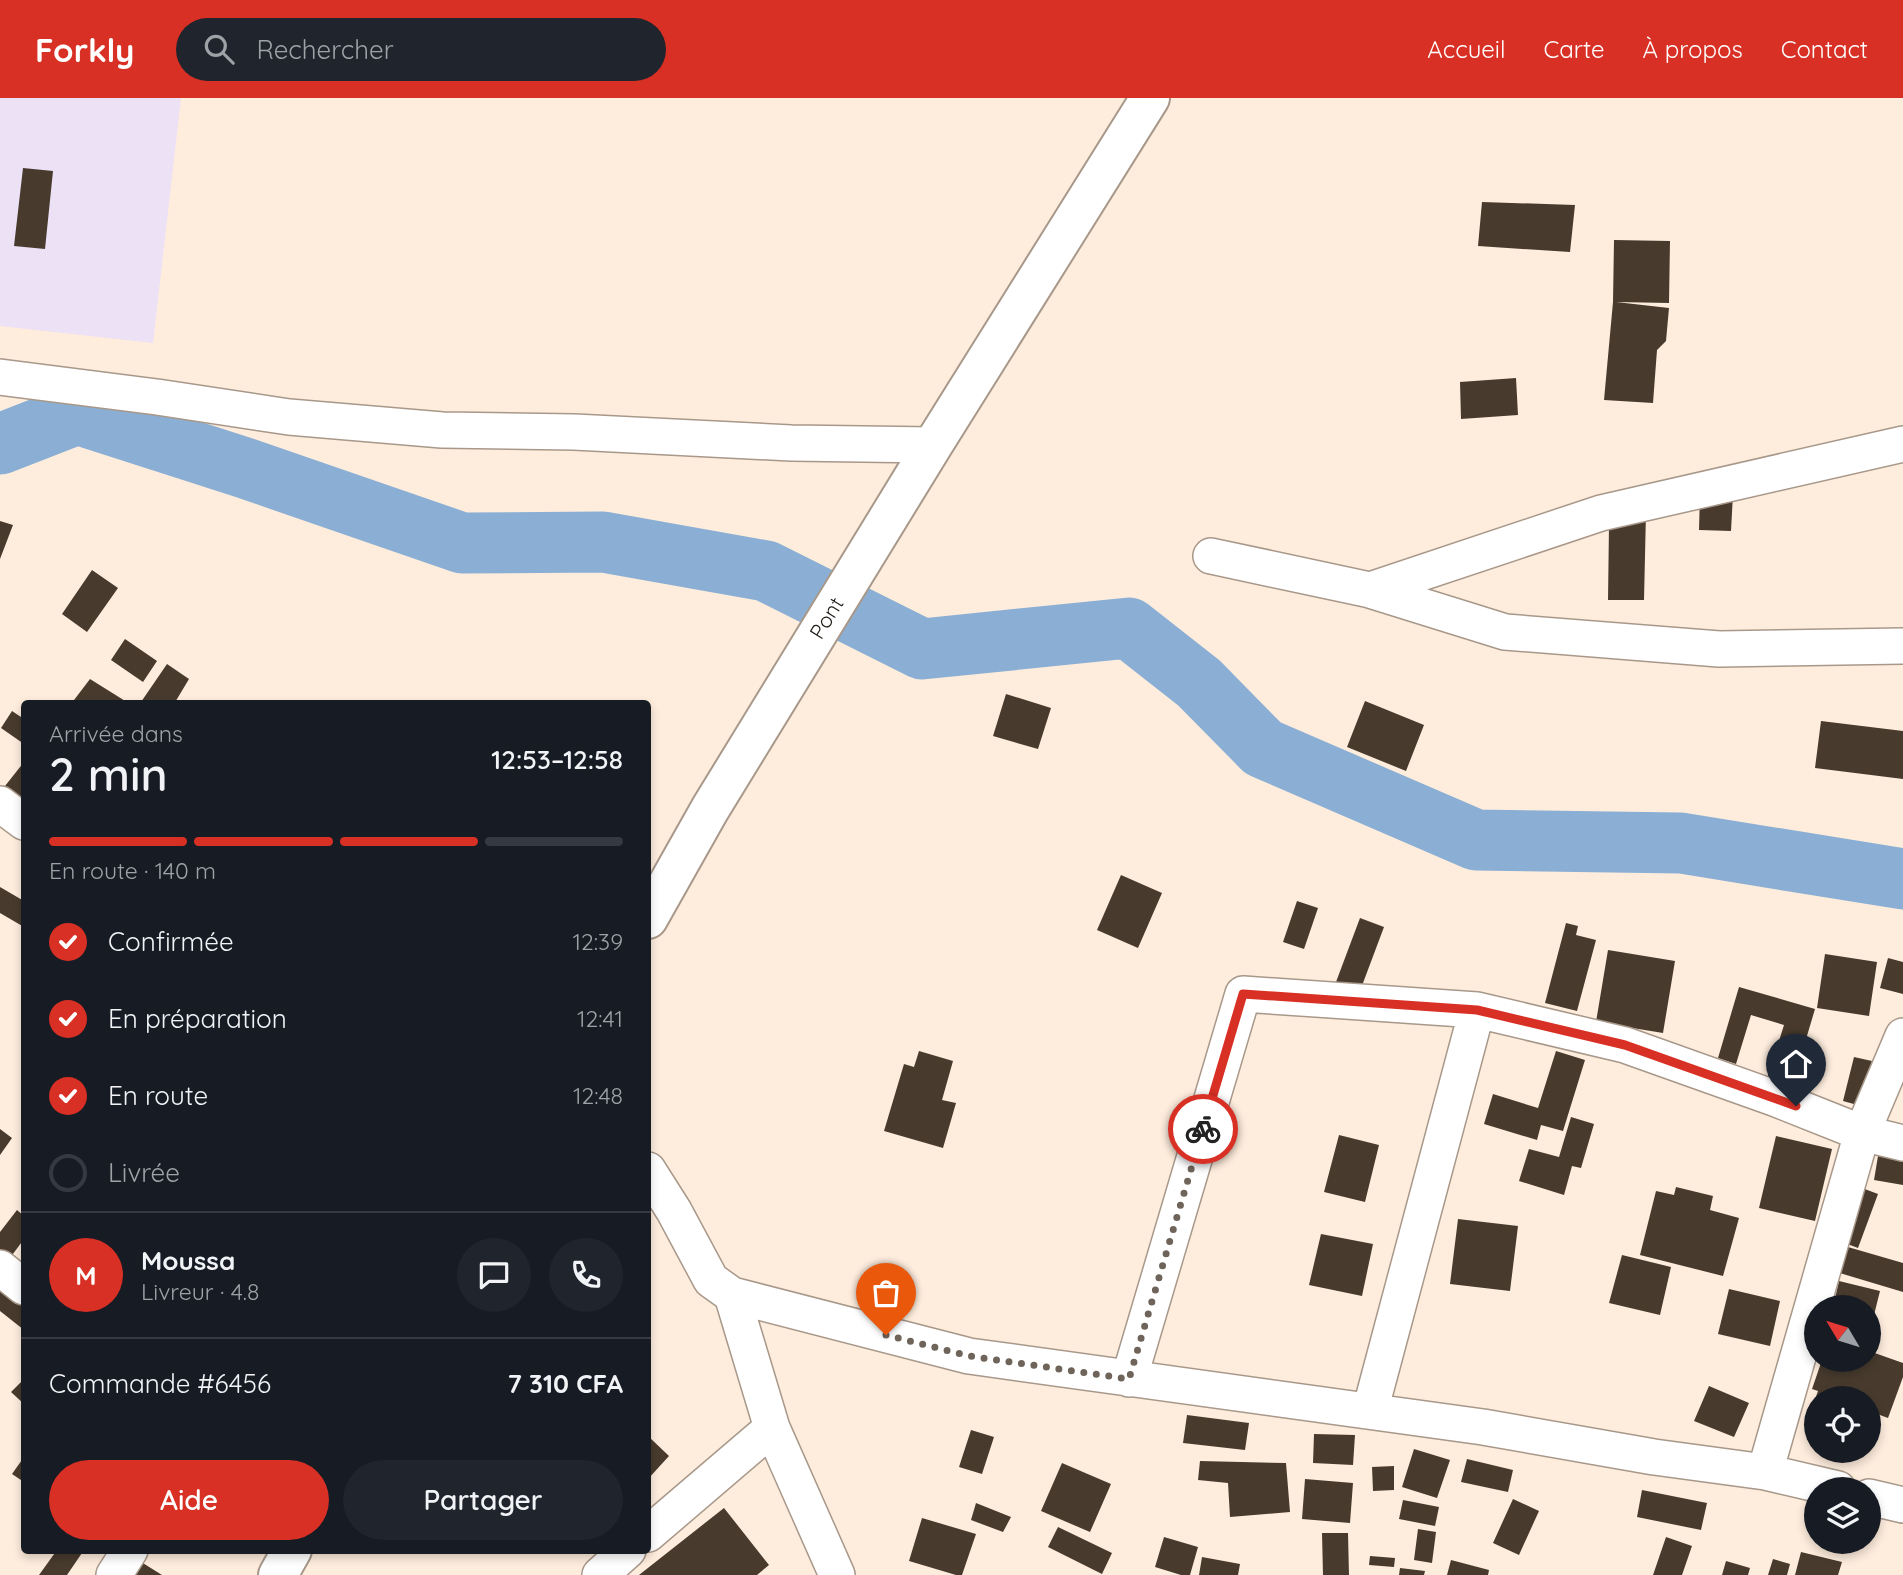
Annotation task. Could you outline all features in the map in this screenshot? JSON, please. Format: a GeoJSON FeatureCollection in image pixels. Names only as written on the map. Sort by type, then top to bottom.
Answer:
{"type":"FeatureCollection","features":[{"type":"Feature","properties":{"kind":"main road","name":"Pont"},"geometry":{"type":"LineString","coordinates":[[651,914],[710,809],[1150,98]]}},
{"type":"Feature","properties":{"kind":"main road"},"geometry":{"type":"LineString","coordinates":[[278,1575],[290,1554]]}},
{"type":"Feature","properties":{"kind":"street"},"geometry":{"type":"LineString","coordinates":[[0,377],[289,417],[442,430],[574,432],[791,443],[933,445]]}},
{"type":"Feature","properties":{"kind":"street"},"geometry":{"type":"LineString","coordinates":[[1370,590],[1601,513],[1903,444]]}},
{"type":"Feature","properties":{"kind":"street"},"geometry":{"type":"LineString","coordinates":[[1211,556],[1370,590],[1505,632],[1719,649],[1903,646]]}},
{"type":"Feature","properties":{"kind":"street"},"geometry":{"type":"LineString","coordinates":[[0,804],[21,820]]}},
{"type":"Feature","properties":{"kind":"street"},"geometry":{"type":"LineString","coordinates":[[1129,1379],[1243,994],[1477,1010],[1625,1045],[1774,1098],[1862,1133],[1903,1143]]}},
{"type":"Feature","properties":{"kind":"street"},"geometry":{"type":"LineString","coordinates":[[1370,1411],[1477,1010]]}},
{"type":"Feature","properties":{"kind":"street"},"geometry":{"type":"LineString","coordinates":[[1765,1472],[1862,1133],[1903,1036]]}},
{"type":"Feature","properties":{"kind":"street"},"geometry":{"type":"LineString","coordinates":[[651,1175],[711,1280],[732,1295],[969,1356],[1483,1427],[1654,1457],[1765,1472],[1804,1481]]}},
{"type":"Feature","properties":{"kind":"street"},"geometry":{"type":"LineString","coordinates":[[0,1268],[21,1285]]}},
{"type":"Feature","properties":{"kind":"street"},"geometry":{"type":"LineString","coordinates":[[732,1295],[772,1427],[837,1575]]}},
{"type":"Feature","properties":{"kind":"street"},"geometry":{"type":"LineString","coordinates":[[651,1531],[772,1427]]}},
{"type":"Feature","properties":{"kind":"street"},"geometry":{"type":"LineString","coordinates":[[1881,1500],[1903,1505]]}},
{"type":"Feature","properties":{"kind":"street"},"geometry":{"type":"LineString","coordinates":[[114,1575],[127,1554]]}},
{"type":"Feature","properties":{"kind":"street"},"geometry":{"type":"LineString","coordinates":[[600,1575],[624,1554]]}},
{"type":"Feature","properties":{"kind":"shaded area"},"geometry":{"type":"Polygon","coordinates":[[[0,98],[181,98],[153,343],[0,326],[0,98]]]}},
{"type":"Feature","properties":{"kind":"building"},"geometry":{"type":"Polygon","coordinates":[[[23,168],[53,171],[45,249],[14,246],[23,168]]]}},
{"type":"Feature","properties":{"kind":"building"},"geometry":{"type":"Polygon","coordinates":[[[1482,202],[1575,205],[1570,252],[1478,246],[1482,202]]]}},
{"type":"Feature","properties":{"kind":"building"},"geometry":{"type":"Polygon","coordinates":[[[1614,240],[1670,241],[1669,303],[1616,302],[1669,308],[1666,341],[1657,350],[1653,403],[1604,400],[1613,302],[1614,240]]]}},
{"type":"Feature","properties":{"kind":"building"},"geometry":{"type":"Polygon","coordinates":[[[1516,378],[1518,415],[1461,419],[1460,382],[1516,378]]]}},
{"type":"Feature","properties":{"kind":"building"},"geometry":{"type":"Polygon","coordinates":[[[1700,493],[1733,494],[1731,531],[1699,530],[1700,493]]]}},
{"type":"Feature","properties":{"kind":"building"},"geometry":{"type":"Polygon","coordinates":[[[1646,512],[1644,600],[1608,600],[1609,525],[1646,512]]]}},
{"type":"Feature","properties":{"kind":"building"},"geometry":{"type":"Polygon","coordinates":[[[0,521],[13,525],[0,559],[0,521]]]}},
{"type":"Feature","properties":{"kind":"building"},"geometry":{"type":"Polygon","coordinates":[[[92,570],[118,588],[87,632],[62,614],[92,570]]]}},
{"type":"Feature","properties":{"kind":"building"},"geometry":{"type":"Polygon","coordinates":[[[125,639],[157,661],[143,682],[111,660],[125,639]]]}},
{"type":"Feature","properties":{"kind":"building"},"geometry":{"type":"Polygon","coordinates":[[[167,664],[189,679],[176,700],[142,700],[167,664]]]}},
{"type":"Feature","properties":{"kind":"building"},"geometry":{"type":"Polygon","coordinates":[[[90,679],[124,700],[74,700],[90,679]]]}},
{"type":"Feature","properties":{"kind":"building"},"geometry":{"type":"Polygon","coordinates":[[[1006,694],[1051,708],[1038,749],[993,736],[1006,694]]]}},
{"type":"Feature","properties":{"kind":"building"},"geometry":{"type":"Polygon","coordinates":[[[1365,701],[1424,725],[1406,771],[1347,747],[1365,701]]]}},
{"type":"Feature","properties":{"kind":"building"},"geometry":{"type":"Polygon","coordinates":[[[12,711],[21,717],[21,742],[1,728],[12,711]]]}},
{"type":"Feature","properties":{"kind":"building"},"geometry":{"type":"Polygon","coordinates":[[[1821,721],[1903,731],[1903,779],[1815,768],[1821,721]]]}},
{"type":"Feature","properties":{"kind":"building"},"geometry":{"type":"Polygon","coordinates":[[[21,766],[21,799],[5,786],[21,766]]]}},
{"type":"Feature","properties":{"kind":"building"},"geometry":{"type":"Polygon","coordinates":[[[1121,875],[1162,893],[1138,948],[1097,930],[1121,875]]]}},
{"type":"Feature","properties":{"kind":"building"},"geometry":{"type":"Polygon","coordinates":[[[0,887],[21,899],[21,925],[0,913],[0,887]]]}},
{"type":"Feature","properties":{"kind":"building"},"geometry":{"type":"Polygon","coordinates":[[[1297,901],[1318,908],[1304,949],[1283,942],[1297,901]]]}},
{"type":"Feature","properties":{"kind":"building"},"geometry":{"type":"Polygon","coordinates":[[[1360,918],[1384,927],[1360,991],[1336,982],[1360,918]]]}},
{"type":"Feature","properties":{"kind":"building"},"geometry":{"type":"Polygon","coordinates":[[[1566,923],[1578,926],[1576,935],[1596,940],[1577,1011],[1545,1003],[1566,923]]]}},
{"type":"Feature","properties":{"kind":"building"},"geometry":{"type":"Polygon","coordinates":[[[1608,950],[1675,961],[1663,1033],[1596,1022],[1608,950]]]}},
{"type":"Feature","properties":{"kind":"building"},"geometry":{"type":"Polygon","coordinates":[[[1825,954],[1877,962],[1869,1016],[1817,1008],[1825,954]]]}},
{"type":"Feature","properties":{"kind":"building"},"geometry":{"type":"Polygon","coordinates":[[[1888,958],[1903,962],[1903,994],[1880,988],[1888,958]]]}},
{"type":"Feature","properties":{"kind":"building"},"geometry":{"type":"Polygon","coordinates":[[[1739,987],[1815,1009],[1792,1086],[1767,1079],[1784,1025],[1751,1015],[1736,1064],[1718,1058],[1739,987]]]}},
{"type":"Feature","properties":{"kind":"building"},"geometry":{"type":"Polygon","coordinates":[[[919,1051],[953,1061],[942,1100],[956,1103],[943,1148],[884,1131],[904,1064],[914,1067],[919,1051]]]}},
{"type":"Feature","properties":{"kind":"building"},"geometry":{"type":"Polygon","coordinates":[[[1556,1051],[1585,1060],[1563,1131],[1541,1125],[1537,1140],[1484,1124],[1493,1094],[1538,1108],[1556,1051]]]}},
{"type":"Feature","properties":{"kind":"building"},"geometry":{"type":"Polygon","coordinates":[[[1854,1057],[1872,1061],[1861,1106],[1843,1101],[1854,1057]]]}},
{"type":"Feature","properties":{"kind":"building"},"geometry":{"type":"Polygon","coordinates":[[[1571,1117],[1594,1124],[1581,1168],[1572,1166],[1564,1195],[1519,1181],[1529,1149],[1559,1157],[1571,1117]]]}},
{"type":"Feature","properties":{"kind":"building"},"geometry":{"type":"Polygon","coordinates":[[[0,1129],[12,1138],[0,1155],[0,1129]]]}},
{"type":"Feature","properties":{"kind":"building"},"geometry":{"type":"Polygon","coordinates":[[[1339,1135],[1379,1145],[1365,1202],[1324,1192],[1339,1135]]]}},
{"type":"Feature","properties":{"kind":"building"},"geometry":{"type":"Polygon","coordinates":[[[1776,1136],[1832,1149],[1815,1221],[1759,1208],[1776,1136]]]}},
{"type":"Feature","properties":{"kind":"building"},"geometry":{"type":"Polygon","coordinates":[[[1878,1156],[1903,1161],[1903,1185],[1874,1180],[1878,1156]]]}},
{"type":"Feature","properties":{"kind":"building"},"geometry":{"type":"Polygon","coordinates":[[[1676,1187],[1713,1196],[1710,1210],[1739,1218],[1723,1276],[1640,1255],[1656,1191],[1674,1195],[1676,1187]]]}},
{"type":"Feature","properties":{"kind":"building"},"geometry":{"type":"Polygon","coordinates":[[[1862,1188],[1878,1194],[1858,1248],[1842,1242],[1862,1188]]]}},
{"type":"Feature","properties":{"kind":"building"},"geometry":{"type":"Polygon","coordinates":[[[17,1210],[21,1213],[21,1243],[10,1258],[0,1251],[0,1232],[17,1210]]]}},
{"type":"Feature","properties":{"kind":"building"},"geometry":{"type":"Polygon","coordinates":[[[1458,1219],[1518,1226],[1510,1291],[1450,1284],[1458,1219]]]}},
{"type":"Feature","properties":{"kind":"building"},"geometry":{"type":"Polygon","coordinates":[[[1321,1234],[1373,1244],[1362,1296],[1309,1285],[1321,1234]]]}},
{"type":"Feature","properties":{"kind":"building"},"geometry":{"type":"Polygon","coordinates":[[[1841,1245],[1903,1263],[1903,1292],[1833,1271],[1841,1245]]]}},
{"type":"Feature","properties":{"kind":"building"},"geometry":{"type":"Polygon","coordinates":[[[1622,1255],[1671,1267],[1660,1315],[1609,1303],[1622,1255]]]}},
{"type":"Feature","properties":{"kind":"building"},"geometry":{"type":"Polygon","coordinates":[[[0,1277],[21,1294],[21,1328],[0,1311],[0,1277]]]}},
{"type":"Feature","properties":{"kind":"building"},"geometry":{"type":"Polygon","coordinates":[[[1839,1281],[1880,1291],[1879,1295],[1836,1295],[1839,1281]]]}},
{"type":"Feature","properties":{"kind":"building"},"geometry":{"type":"Polygon","coordinates":[[[1729,1289],[1780,1301],[1770,1346],[1718,1334],[1729,1289]]]}},
{"type":"Feature","properties":{"kind":"building"},"geometry":{"type":"Polygon","coordinates":[[[1881,1355],[1903,1363],[1903,1377],[1888,1418],[1881,1415],[1881,1386],[1813,1386],[1818,1372],[1881,1372],[1881,1355]]]}},
{"type":"Feature","properties":{"kind":"building"},"geometry":{"type":"Polygon","coordinates":[[[21,1382],[21,1401],[11,1392],[21,1382]]]}},
{"type":"Feature","properties":{"kind":"building"},"geometry":{"type":"Polygon","coordinates":[[[1709,1386],[1749,1403],[1734,1437],[1694,1421],[1709,1386]]]}},
{"type":"Feature","properties":{"kind":"building"},"geometry":{"type":"Polygon","coordinates":[[[1187,1415],[1249,1423],[1245,1450],[1183,1443],[1187,1415]]]}},
{"type":"Feature","properties":{"kind":"building"},"geometry":{"type":"Polygon","coordinates":[[[971,1430],[994,1437],[982,1474],[959,1467],[971,1430]]]}},
{"type":"Feature","properties":{"kind":"building"},"geometry":{"type":"Polygon","coordinates":[[[1314,1434],[1355,1435],[1353,1465],[1313,1463],[1314,1434]]]}},
{"type":"Feature","properties":{"kind":"building"},"geometry":{"type":"Polygon","coordinates":[[[651,1439],[669,1456],[651,1476],[651,1439]]]}},
{"type":"Feature","properties":{"kind":"building"},"geometry":{"type":"Polygon","coordinates":[[[1414,1449],[1450,1460],[1437,1498],[1402,1487],[1414,1449]]]}},
{"type":"Feature","properties":{"kind":"building"},"geometry":{"type":"Polygon","coordinates":[[[1467,1459],[1513,1470],[1508,1492],[1461,1482],[1467,1459]]]}},
{"type":"Feature","properties":{"kind":"building"},"geometry":{"type":"Polygon","coordinates":[[[21,1461],[21,1480],[12,1474],[21,1461]]]}},
{"type":"Feature","properties":{"kind":"building"},"geometry":{"type":"Polygon","coordinates":[[[1200,1461],[1286,1463],[1290,1512],[1230,1517],[1228,1483],[1198,1480],[1200,1461]]]}},
{"type":"Feature","properties":{"kind":"building"},"geometry":{"type":"Polygon","coordinates":[[[1062,1463],[1111,1484],[1090,1532],[1041,1511],[1062,1463]]]}},
{"type":"Feature","properties":{"kind":"building"},"geometry":{"type":"Polygon","coordinates":[[[1394,1466],[1394,1490],[1373,1491],[1372,1467],[1394,1466]]]}},
{"type":"Feature","properties":{"kind":"building"},"geometry":{"type":"Polygon","coordinates":[[[1305,1479],[1353,1483],[1350,1523],[1302,1519],[1305,1479]]]}},
{"type":"Feature","properties":{"kind":"building"},"geometry":{"type":"Polygon","coordinates":[[[1642,1490],[1707,1503],[1701,1530],[1637,1517],[1642,1490]]]}},
{"type":"Feature","properties":{"kind":"building"},"geometry":{"type":"Polygon","coordinates":[[[1513,1499],[1539,1511],[1519,1555],[1493,1543],[1513,1499]]]}},
{"type":"Feature","properties":{"kind":"building"},"geometry":{"type":"Polygon","coordinates":[[[1403,1500],[1439,1507],[1435,1526],[1399,1519],[1403,1500]]]}},
{"type":"Feature","properties":{"kind":"building"},"geometry":{"type":"Polygon","coordinates":[[[976,1503],[1011,1517],[1003,1532],[971,1520],[976,1503]]]}},
{"type":"Feature","properties":{"kind":"building"},"geometry":{"type":"Polygon","coordinates":[[[724,1508],[769,1565],[757,1575],[639,1575],[724,1508]]]}},
{"type":"Feature","properties":{"kind":"building"},"geometry":{"type":"Polygon","coordinates":[[[922,1518],[976,1534],[962,1575],[909,1561],[922,1518]]]}},
{"type":"Feature","properties":{"kind":"building"},"geometry":{"type":"Polygon","coordinates":[[[1058,1527],[1112,1553],[1102,1574],[1048,1547],[1058,1527]]]}},
{"type":"Feature","properties":{"kind":"building"},"geometry":{"type":"Polygon","coordinates":[[[1418,1529],[1436,1532],[1432,1563],[1414,1560],[1418,1529]]]}},
{"type":"Feature","properties":{"kind":"building"},"geometry":{"type":"Polygon","coordinates":[[[1322,1533],[1348,1533],[1349,1575],[1323,1575],[1322,1533]]]}},
{"type":"Feature","properties":{"kind":"building"},"geometry":{"type":"Polygon","coordinates":[[[1164,1537],[1198,1547],[1190,1575],[1155,1567],[1164,1537]]]}},
{"type":"Feature","properties":{"kind":"building"},"geometry":{"type":"Polygon","coordinates":[[[1666,1537],[1692,1546],[1682,1575],[1653,1575],[1666,1537]]]}},
{"type":"Feature","properties":{"kind":"building"},"geometry":{"type":"Polygon","coordinates":[[[1801,1552],[1842,1562],[1838,1575],[1795,1575],[1801,1552]]]}},
{"type":"Feature","properties":{"kind":"building"},"geometry":{"type":"Polygon","coordinates":[[[54,1554],[81,1554],[67,1575],[39,1575],[54,1554]]]}},
{"type":"Feature","properties":{"kind":"building"},"geometry":{"type":"Polygon","coordinates":[[[130,1555],[162,1575],[118,1575],[130,1555]]]}},
{"type":"Feature","properties":{"kind":"building"},"geometry":{"type":"Polygon","coordinates":[[[1370,1556],[1395,1558],[1394,1567],[1369,1565],[1370,1556]]]}},
{"type":"Feature","properties":{"kind":"building"},"geometry":{"type":"Polygon","coordinates":[[[1202,1557],[1240,1564],[1238,1575],[1199,1575],[1202,1557]]]}},
{"type":"Feature","properties":{"kind":"building"},"geometry":{"type":"Polygon","coordinates":[[[1773,1559],[1790,1564],[1787,1575],[1768,1575],[1773,1559]]]}},
{"type":"Feature","properties":{"kind":"building"},"geometry":{"type":"Polygon","coordinates":[[[1451,1560],[1489,1570],[1488,1575],[1447,1575],[1451,1560]]]}},
{"type":"Feature","properties":{"kind":"building"},"geometry":{"type":"Polygon","coordinates":[[[1726,1561],[1750,1568],[1748,1575],[1722,1575],[1726,1561]]]}},
{"type":"Feature","properties":{"kind":"building"},"geometry":{"type":"Polygon","coordinates":[[[1400,1568],[1425,1571],[1424,1575],[1399,1575],[1400,1568]]]}},
{"type":"Feature","properties":{"kind":"waterway"},"geometry":{"type":"LineString","coordinates":[[0,444],[77,414],[245,468],[462,543],[603,542],[766,571],[922,649],[1129,628],[1199,683],[1263,748],[1476,840],[1681,843],[1903,879]]}},
{"type":"Feature","properties":{"kind":"way so far"},"geometry":{"type":"LineString","coordinates":[[886,1335],[969,1356],[1129,1379],[1203,1129]]}},
{"type":"Feature","properties":{"kind":"route"},"geometry":{"type":"LineString","coordinates":[[1203,1129],[1243,994],[1477,1010],[1625,1045],[1796,1106]]}}]}
